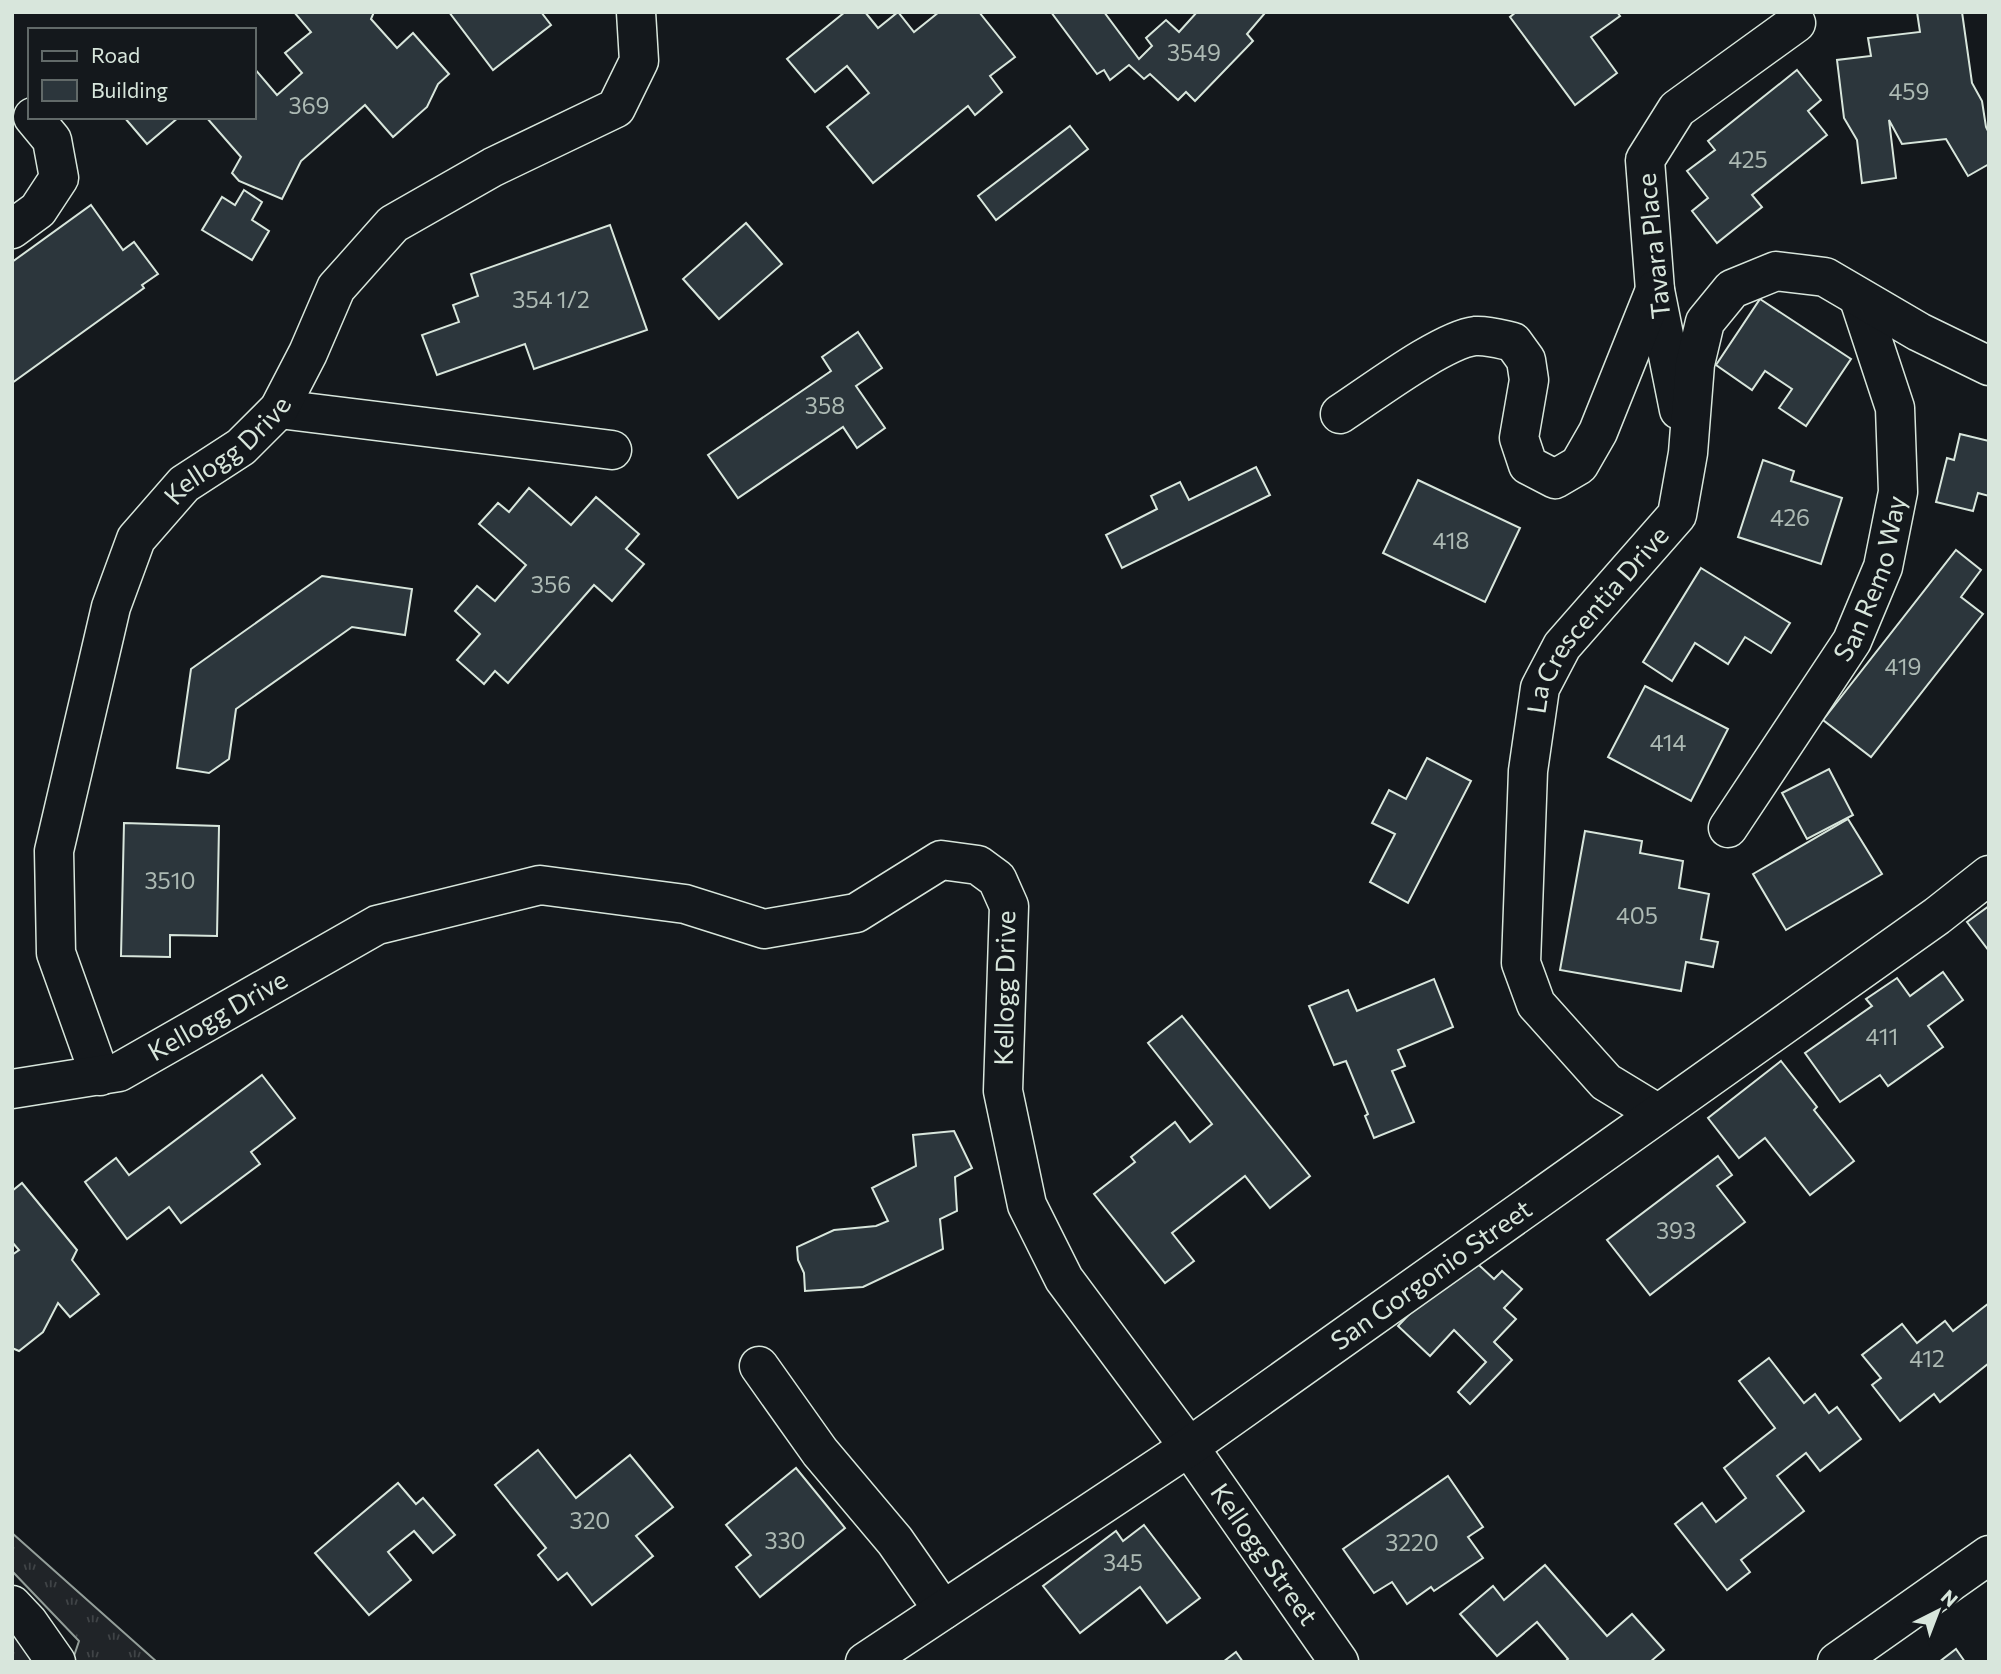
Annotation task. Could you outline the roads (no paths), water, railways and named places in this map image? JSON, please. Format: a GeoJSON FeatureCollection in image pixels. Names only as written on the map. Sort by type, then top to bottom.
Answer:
{"type":"FeatureCollection","features":[{"type":"Feature","properties":{"kind":"street","name":"Kellogg Drive"},"geometry":{"type":"LineString","coordinates":[[636,12],[639,61],[616,108],[493,167],[393,224],[335,288],[308,353],[279,408],[241,447],[184,484],[136,539],[111,607],[54,851],[56,953],[100,1076],[119,1072],[377,925],[540,885],[685,904],[764,929],[856,913],[941,860],[978,865],[997,879],[1009,906],[1003,1091],[1027,1205],[1064,1279],[1189,1447]]}},
{"type":"Feature","properties":{"kind":"street","name":"Tavara Place"},"geometry":{"type":"LineString","coordinates":[[1688,453],[1655,290],[1645,160],[1676,108],[1796,23]]}},
{"type":"Feature","properties":{"kind":"street"},"geometry":{"type":"LineString","coordinates":[[12,104],[28,111]]}},
{"type":"Feature","properties":{"kind":"street"},"geometry":{"type":"LineString","coordinates":[[12,229],[38,210],[59,177],[51,140],[34,119]]}},
{"type":"Feature","properties":{"kind":"street","name":"La Crescentia Drive"},"geometry":{"type":"LineString","coordinates":[[1657,1113],[1606,1082],[1536,1004],[1521,963],[1528,771],[1540,688],[1562,646],[1677,515],[1688,453],[1695,364],[1705,321],[1732,289],[1776,271],[1825,277],[1859,299],[1989,366]]}},
{"type":"Feature","properties":{"kind":"street"},"geometry":{"type":"LineString","coordinates":[[1340,414],[1446,347],[1474,336],[1513,342],[1526,360],[1529,380],[1519,438],[1528,465],[1555,479],[1579,465],[1598,432],[1655,290]]}},
{"type":"Feature","properties":{"kind":"street","name":"San Remo Way"},"geometry":{"type":"LineString","coordinates":[[1728,828],[1852,641],[1883,567],[1898,492],[1895,408],[1859,299]]}},
{"type":"Feature","properties":{"kind":"street"},"geometry":{"type":"LineString","coordinates":[[279,408],[612,450]]}},
{"type":"Feature","properties":{"kind":"street","name":"San Gorgonio Street"},"geometry":{"type":"LineString","coordinates":[[865,1662],[1189,1447],[1937,916],[1989,875]]}},
{"type":"Feature","properties":{"kind":"street"},"geometry":{"type":"LineString","coordinates":[[12,1089],[100,1076]]}},
{"type":"Feature","properties":{"kind":"street"},"geometry":{"type":"LineString","coordinates":[[759,1366],[820,1452],[895,1541],[943,1610]]}},
{"type":"Feature","properties":{"kind":"street","name":"Kellogg Street"},"geometry":{"type":"LineString","coordinates":[[1189,1447],[1339,1662]]}},
{"type":"Feature","properties":{"kind":"street"},"geometry":{"type":"LineString","coordinates":[[1837,1662],[1984,1568]]}},
{"type":"Feature","properties":{"kind":"street"},"geometry":{"type":"LineString","coordinates":[[12,1605],[28,1622],[56,1662]]}}]}
